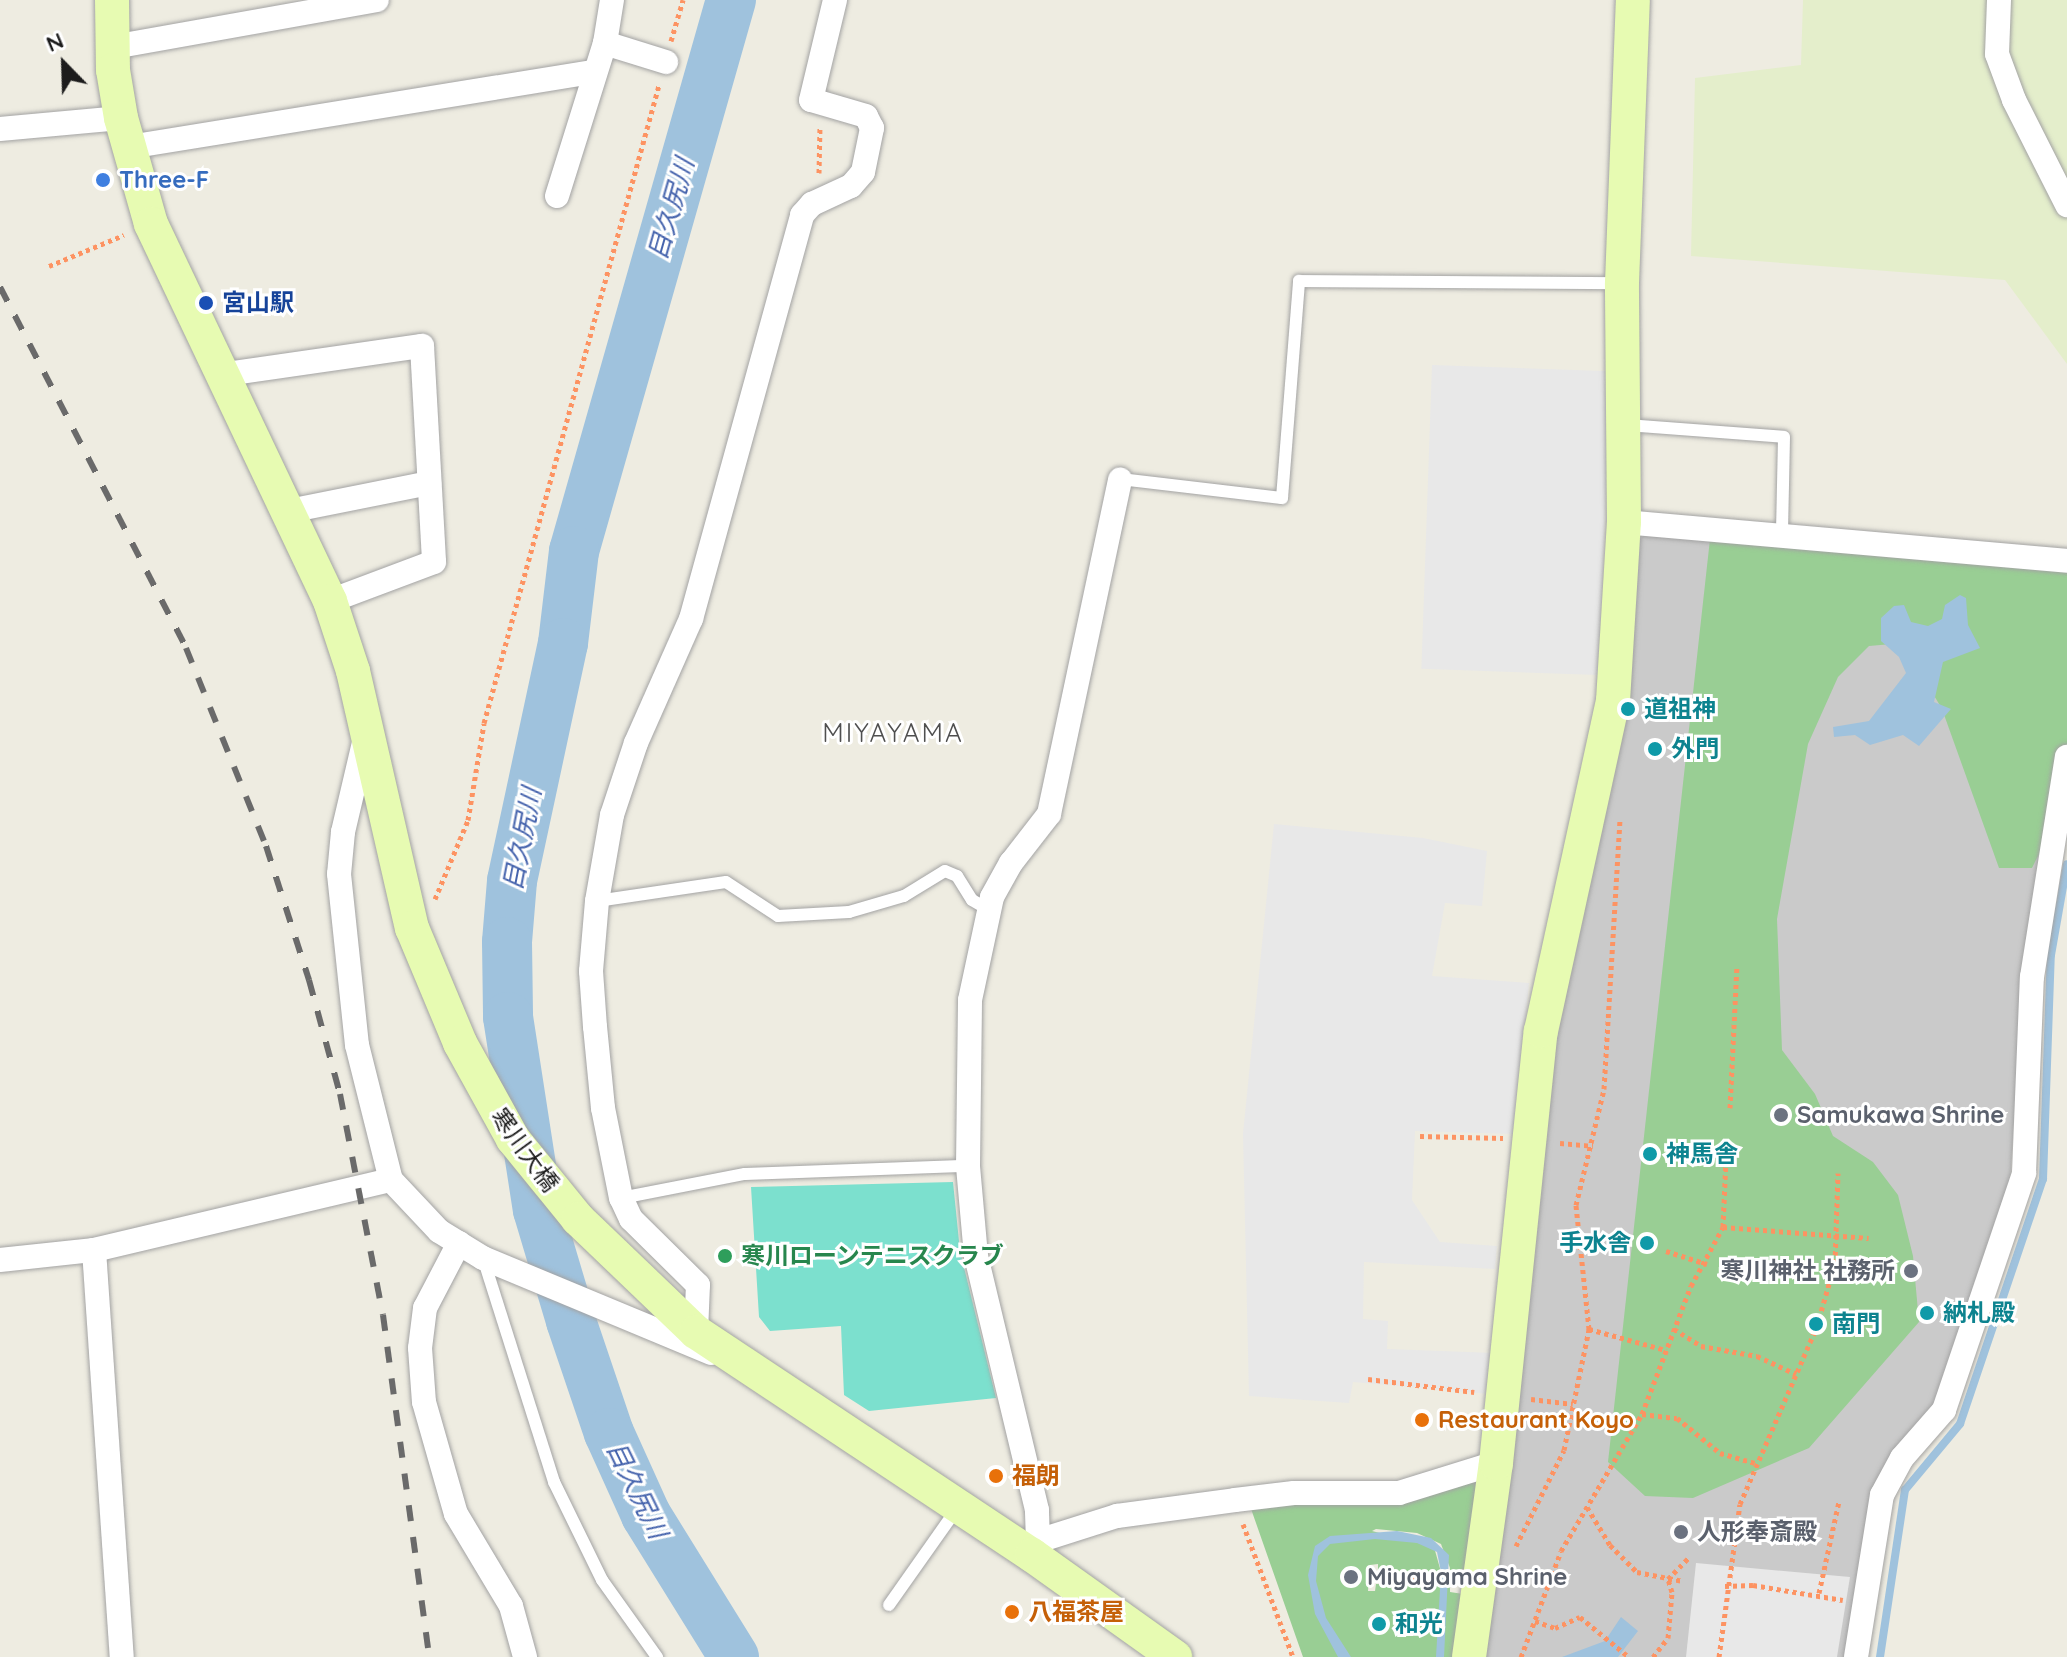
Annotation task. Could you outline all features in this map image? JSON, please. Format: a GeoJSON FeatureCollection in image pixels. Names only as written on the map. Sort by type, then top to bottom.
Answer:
{"type":"FeatureCollection","features":[{"type":"Feature","properties":{"kind":"street","name":"寒川大橋"},"geometry":{"type":"LineString","coordinates":[[112,0],[113,47],[125,132],[151,224],[220,375],[289,511],[330,601],[367,732],[412,928],[436,991],[513,1139],[578,1219],[645,1287],[696,1332],[958,1507],[1035,1548],[1175,1657]]}},
{"type":"Feature","properties":{"kind":"street"},"geometry":{"type":"LineString","coordinates":[[113,47],[377,0]]}},
{"type":"Feature","properties":{"kind":"street"},"geometry":{"type":"LineString","coordinates":[[557,196],[592,72],[605,43],[612,0]]}},
{"type":"Feature","properties":{"kind":"street"},"geometry":{"type":"LineString","coordinates":[[696,1332],[698,1285],[631,1219],[621,1198],[603,1108],[595,1027],[591,971],[597,901],[612,815],[636,743],[691,619],[802,215],[860,179],[872,128],[860,112],[811,100],[835,0]]}},
{"type":"Feature","properties":{"kind":"street"},"geometry":{"type":"LineString","coordinates":[[1469,1657],[1496,1463],[1541,1031],[1613,701],[1624,522],[1622,283],[1633,0]]}},
{"type":"Feature","properties":{"kind":"street"},"geometry":{"type":"LineString","coordinates":[[1999,0],[1997,54],[2014,100],[2067,205]]}},
{"type":"Feature","properties":{"kind":"street"},"geometry":{"type":"LineString","coordinates":[[605,43],[666,62]]}},
{"type":"Feature","properties":{"kind":"street"},"geometry":{"type":"LineString","coordinates":[[0,129],[125,132],[592,72]]}},
{"type":"Feature","properties":{"kind":"street"},"geometry":{"type":"LineString","coordinates":[[220,375],[422,346],[434,562],[330,601]]}},
{"type":"Feature","properties":{"kind":"street"},"geometry":{"type":"LineString","coordinates":[[1120,479],[1049,814],[1011,863],[989,910],[970,1000],[968,1166],[976,1256],[1037,1510],[1035,1548],[1117,1516],[1294,1493],[1359,1497],[1399,1493],[1496,1463]]}},
{"type":"Feature","properties":{"kind":"street"},"geometry":{"type":"LineString","coordinates":[[289,511],[429,483]]}},
{"type":"Feature","properties":{"kind":"street"},"geometry":{"type":"LineString","coordinates":[[1624,522],[1782,533],[2067,561]]}},
{"type":"Feature","properties":{"kind":"street"},"geometry":{"type":"LineString","coordinates":[[367,732],[343,832],[339,874],[357,1045],[391,1180],[439,1231],[489,1260],[646,1328],[744,1365]]}},
{"type":"Feature","properties":{"kind":"street"},"geometry":{"type":"LineString","coordinates":[[1856,1657],[1861,1605],[1882,1495],[1902,1458],[1944,1410],[2024,1173],[2032,977],[2067,757]]}},
{"type":"Feature","properties":{"kind":"street"},"geometry":{"type":"LineString","coordinates":[[0,1260],[94,1250],[391,1180]]}},
{"type":"Feature","properties":{"kind":"street"},"geometry":{"type":"LineString","coordinates":[[459,1243],[425,1308],[420,1348],[424,1402],[456,1514],[511,1606],[525,1657]]}},
{"type":"Feature","properties":{"kind":"street"},"geometry":{"type":"LineString","coordinates":[[94,1250],[122,1657]]}},
{"type":"Feature","properties":{"kind":"lane"},"geometry":{"type":"LineString","coordinates":[[1120,479],[1282,498],[1299,281],[1622,283]]}},
{"type":"Feature","properties":{"kind":"lane"},"geometry":{"type":"LineString","coordinates":[[1623,424],[1784,437],[1782,533]]}},
{"type":"Feature","properties":{"kind":"lane"},"geometry":{"type":"LineString","coordinates":[[597,901],[726,882],[778,916],[849,912],[904,896],[945,871],[957,876],[972,900],[989,910]]}},
{"type":"Feature","properties":{"kind":"lane"},"geometry":{"type":"LineString","coordinates":[[621,1198],[745,1174],[968,1166]]}},
{"type":"Feature","properties":{"kind":"lane"},"geometry":{"type":"LineString","coordinates":[[489,1260],[525,1403],[554,1482],[602,1580],[657,1657]]}},
{"type":"Feature","properties":{"kind":"lane"},"geometry":{"type":"LineString","coordinates":[[889,1605],[958,1507]]}},
{"type":"Feature","properties":{"kind":"path"},"geometry":{"type":"LineString","coordinates":[[412,928],[443,885],[460,848],[484,723],[683,0]]}},
{"type":"Feature","properties":{"kind":"path"},"geometry":{"type":"LineString","coordinates":[[802,215],[814,192],[820,160],[819,115],[811,100]]}},
{"type":"Feature","properties":{"kind":"path"},"geometry":{"type":"LineString","coordinates":[[49,266],[151,224]]}},
{"type":"Feature","properties":{"kind":"path"},"geometry":{"type":"LineString","coordinates":[[1512,1554],[1564,1450],[1589,1329],[1576,1205],[1594,1146],[1604,1089],[1621,810]]}},
{"type":"Feature","properties":{"kind":"path"},"geometry":{"type":"LineString","coordinates":[[1730,1108],[1737,965]]}},
{"type":"Feature","properties":{"kind":"path"},"geometry":{"type":"LineString","coordinates":[[1420,1136],[1516,1138]]}},
{"type":"Feature","properties":{"kind":"path"},"geometry":{"type":"LineString","coordinates":[[1555,1142],[1594,1146]]}},
{"type":"Feature","properties":{"kind":"path"},"geometry":{"type":"LineString","coordinates":[[1521,1657],[1561,1551],[1642,1414],[1674,1329],[1723,1227],[1726,1159]]}},
{"type":"Feature","properties":{"kind":"path"},"geometry":{"type":"LineString","coordinates":[[1719,1657],[1725,1586],[1740,1504],[1755,1463],[1796,1374],[1835,1263],[1838,1173]]}},
{"type":"Feature","properties":{"kind":"path"},"geometry":{"type":"LineString","coordinates":[[1723,1227],[1869,1238]]}},
{"type":"Feature","properties":{"kind":"path"},"geometry":{"type":"LineString","coordinates":[[1666,1251],[1707,1264]]}},
{"type":"Feature","properties":{"kind":"path"},"geometry":{"type":"LineString","coordinates":[[1589,1329],[1666,1350]]}},
{"type":"Feature","properties":{"kind":"path"},"geometry":{"type":"LineString","coordinates":[[1674,1329],[1701,1346],[1757,1356],[1796,1374]]}},
{"type":"Feature","properties":{"kind":"path"},"geometry":{"type":"LineString","coordinates":[[1368,1379],[1481,1393]]}},
{"type":"Feature","properties":{"kind":"path"},"geometry":{"type":"LineString","coordinates":[[1516,1397],[1573,1404]]}},
{"type":"Feature","properties":{"kind":"path"},"geometry":{"type":"LineString","coordinates":[[1642,1414],[1677,1418],[1720,1453],[1755,1463]]}},
{"type":"Feature","properties":{"kind":"path"},"geometry":{"type":"LineString","coordinates":[[1235,1500],[1293,1657]]}},
{"type":"Feature","properties":{"kind":"path"},"geometry":{"type":"LineString","coordinates":[[1819,1593],[1839,1501]]}},
{"type":"Feature","properties":{"kind":"path"},"geometry":{"type":"LineString","coordinates":[[1587,1507],[1610,1545],[1637,1572],[1683,1581]]}},
{"type":"Feature","properties":{"kind":"path"},"geometry":{"type":"LineString","coordinates":[[1668,1579],[1689,1557]]}},
{"type":"Feature","properties":{"kind":"path"},"geometry":{"type":"LineString","coordinates":[[1372,1577],[1453,1580]]}},
{"type":"Feature","properties":{"kind":"path"},"geometry":{"type":"LineString","coordinates":[[1653,1657],[1668,1638],[1672,1592],[1668,1579]]}},
{"type":"Feature","properties":{"kind":"path"},"geometry":{"type":"LineString","coordinates":[[1725,1586],[1819,1593],[1861,1605]]}},
{"type":"Feature","properties":{"kind":"path"},"geometry":{"type":"LineString","coordinates":[[1535,1621],[1555,1628],[1580,1617],[1629,1657]]}},
{"type":"Feature","properties":{"kind":"shaded area"},"geometry":{"type":"Polygon","coordinates":[[[1432,365],[1610,371],[1599,675],[1421,669],[1432,365]]]}},
{"type":"Feature","properties":{"kind":"shaded area","name":"Samukawa Shrine"},"geometry":{"type":"Polygon","coordinates":[[[1647,533],[1972,563],[2067,712],[2022,1000],[2010,1182],[1934,1404],[1888,1459],[1873,1487],[1848,1657],[1483,1657],[1521,1385],[1555,1048],[1623,717],[1637,541],[1647,533]]]}},
{"type":"Feature","properties":{"kind":"shaded area"},"geometry":{"type":"Polygon","coordinates":[[[1960,595],[1966,598],[1968,625],[1980,648],[1943,662],[1934,702],[1951,709],[1919,746],[1903,735],[1870,745],[1855,735],[1834,737],[1833,727],[1869,721],[1906,673],[1899,657],[1881,641],[1881,618],[1894,606],[1904,605],[1911,622],[1928,626],[1942,619],[1945,605],[1960,595]]]}},
{"type":"Feature","properties":{"kind":"shaded area"},"geometry":{"type":"Polygon","coordinates":[[[1274,824],[1423,838],[1487,851],[1482,906],[1445,903],[1432,976],[1529,983],[1515,1134],[1415,1131],[1412,1200],[1440,1242],[1497,1246],[1495,1269],[1364,1262],[1363,1319],[1388,1321],[1387,1349],[1495,1353],[1489,1394],[1353,1382],[1349,1403],[1249,1396],[1243,1134],[1274,824]]]}},
{"type":"Feature","properties":{"kind":"shaded area"},"geometry":{"type":"Polygon","coordinates":[[[953,1182],[960,1251],[996,1398],[869,1411],[844,1395],[841,1326],[770,1331],[759,1317],[751,1187],[953,1182]]]}},
{"type":"Feature","properties":{"kind":"shaded area"},"geometry":{"type":"Polygon","coordinates":[[[1397,1531],[1431,1538],[1449,1555],[1444,1657],[1436,1657],[1441,1572],[1437,1552],[1417,1543],[1375,1539],[1330,1544],[1318,1556],[1316,1581],[1326,1618],[1351,1657],[1338,1657],[1315,1614],[1308,1575],[1315,1546],[1330,1536],[1397,1531]]]}},
{"type":"Feature","properties":{"kind":"shaded area"},"geometry":{"type":"Polygon","coordinates":[[[1696,1563],[1850,1577],[1837,1657],[1686,1657],[1696,1563]]]}},
{"type":"Feature","properties":{"kind":"shaded area"},"geometry":{"type":"Polygon","coordinates":[[[1621,1617],[1638,1631],[1618,1657],[1562,1657],[1605,1641],[1621,1617]]]}},
{"type":"Feature","properties":{"kind":"green space"},"geometry":{"type":"Polygon","coordinates":[[[1803,0],[2067,0],[2067,364],[2005,280],[1691,256],[1695,78],[1801,65],[1803,0]]]}},
{"type":"Feature","properties":{"kind":"green space"},"geometry":{"type":"Polygon","coordinates":[[[1710,539],[2067,570],[2067,798],[2032,868],[1999,868],[1942,709],[1903,643],[1869,646],[1838,677],[1808,744],[1777,919],[1782,1050],[1815,1094],[1833,1136],[1873,1162],[1898,1195],[1913,1256],[1919,1322],[1809,1448],[1693,1498],[1645,1496],[1608,1462],[1710,539]]]}},
{"type":"Feature","properties":{"kind":"green space"},"geometry":{"type":"Polygon","coordinates":[[[1479,1479],[1468,1568],[1450,1572],[1450,1592],[1463,1594],[1454,1657],[1303,1657],[1250,1506],[1479,1479]],[[1372,1531],[1434,1547],[1441,1572],[1378,1571],[1378,1564],[1370,1565],[1368,1591],[1375,1591],[1376,1584],[1448,1586],[1450,1568],[1441,1544],[1417,1533],[1372,1531]]]}},
{"type":"Feature","properties":{"kind":"waterway","name":"目久尻川"},"geometry":{"type":"LineString","coordinates":[[731,0],[574,551],[563,643],[512,881],[507,942],[508,1017],[538,1210],[571,1321],[609,1433],[646,1515],[734,1657]]}},
{"type":"Feature","properties":{"kind":"waterway"},"geometry":{"type":"LineString","coordinates":[[1880,1657],[1905,1490],[1960,1424],[2043,1179],[2051,955],[2067,864]]}},
{"type":"Feature","properties":{"kind":"railway"},"geometry":{"type":"LineString","coordinates":[[0,287],[186,648],[266,846],[309,980],[340,1094],[383,1315],[429,1657]]}},
{"type":"Feature","properties":{"kind":"place","name":"Three-F"},"geometry":{"type":"Point","coordinates":[103,180]}},
{"type":"Feature","properties":{"kind":"place","name":"宮山駅"},"geometry":{"type":"Point","coordinates":[206,303]}},
{"type":"Feature","properties":{"kind":"place","name":"道祖神"},"geometry":{"type":"Point","coordinates":[1628,709]}},
{"type":"Feature","properties":{"kind":"place","name":"外門"},"geometry":{"type":"Point","coordinates":[1655,749]}},
{"type":"Feature","properties":{"kind":"place","name":"Samukawa Shrine"},"geometry":{"type":"Point","coordinates":[1781,1115]}},
{"type":"Feature","properties":{"kind":"place","name":"神馬舎"},"geometry":{"type":"Point","coordinates":[1650,1154]}},
{"type":"Feature","properties":{"kind":"place","name":"手水舎"},"geometry":{"type":"Point","coordinates":[1647,1243]}},
{"type":"Feature","properties":{"kind":"place","name":"寒川ローンテニスクラブ"},"geometry":{"type":"Point","coordinates":[725,1256]}},
{"type":"Feature","properties":{"kind":"place","name":"寒川神社 社務所"},"geometry":{"type":"Point","coordinates":[1911,1271]}},
{"type":"Feature","properties":{"kind":"place","name":"納札殿"},"geometry":{"type":"Point","coordinates":[1927,1313]}},
{"type":"Feature","properties":{"kind":"place","name":"南門"},"geometry":{"type":"Point","coordinates":[1816,1324]}},
{"type":"Feature","properties":{"kind":"place","name":"Restaurant Koyo"},"geometry":{"type":"Point","coordinates":[1422,1420]}},
{"type":"Feature","properties":{"kind":"place","name":"福朗"},"geometry":{"type":"Point","coordinates":[996,1476]}},
{"type":"Feature","properties":{"kind":"place","name":"人形奉斎殿"},"geometry":{"type":"Point","coordinates":[1681,1532]}},
{"type":"Feature","properties":{"kind":"place","name":"Miyayama Shrine"},"geometry":{"type":"Point","coordinates":[1351,1577]}},
{"type":"Feature","properties":{"kind":"place","name":"八福茶屋"},"geometry":{"type":"Point","coordinates":[1012,1612]}},
{"type":"Feature","properties":{"kind":"place","name":"和光"},"geometry":{"type":"Point","coordinates":[1379,1624]}},
{"type":"Feature","properties":{"kind":"district","name":"MIYAYAMA"},"geometry":{"type":"Point","coordinates":[893,733]}}]}
